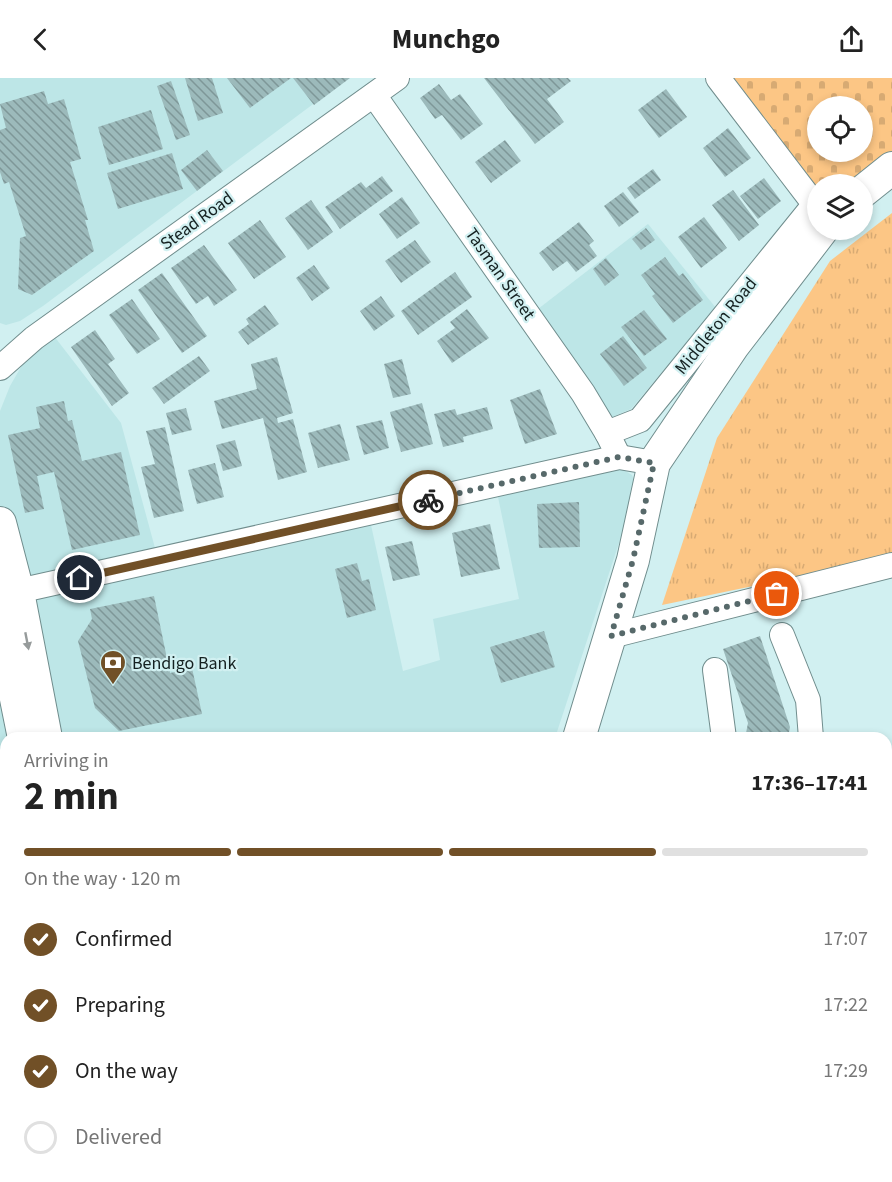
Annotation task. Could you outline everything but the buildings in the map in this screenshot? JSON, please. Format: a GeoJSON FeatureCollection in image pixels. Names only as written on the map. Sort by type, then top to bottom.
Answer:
{"type":"FeatureCollection","features":[{"type":"Feature","properties":{"kind":"main road"},"geometry":{"type":"LineString","coordinates":[[873,183],[892,168]]}},
{"type":"Feature","properties":{"kind":"main road","name":"Middleton Road"},"geometry":{"type":"LineString","coordinates":[[581,732],[633,560],[654,463],[807,232]]}},
{"type":"Feature","properties":{"kind":"main road","name":"Middleton Road"},"geometry":{"type":"LineString","coordinates":[[633,560],[733,346]]}},
{"type":"Feature","properties":{"kind":"main road"},"geometry":{"type":"LineString","coordinates":[[0,523],[9,593],[44,732]]}},
{"type":"Feature","properties":{"kind":"main road"},"geometry":{"type":"LineString","coordinates":[[0,620],[6,680],[22,732]]}},
{"type":"Feature","properties":{"kind":"street","name":"Stead Road"},"geometry":{"type":"LineString","coordinates":[[0,368],[34,338],[397,78]]}},
{"type":"Feature","properties":{"kind":"street"},"geometry":{"type":"LineString","coordinates":[[718,78],[807,200]]}},
{"type":"Feature","properties":{"kind":"street","name":"Tasman Street"},"geometry":{"type":"LineString","coordinates":[[374,95],[583,393],[619,457]]}},
{"type":"Feature","properties":{"kind":"street","name":"Middleton Road"},"geometry":{"type":"LineString","coordinates":[[608,434],[640,420],[807,228]]}},
{"type":"Feature","properties":{"kind":"street"},"geometry":{"type":"LineString","coordinates":[[9,593],[619,457],[654,463]]}},
{"type":"Feature","properties":{"kind":"street"},"geometry":{"type":"LineString","coordinates":[[611,636],[892,565]]}},
{"type":"Feature","properties":{"kind":"street"},"geometry":{"type":"LineString","coordinates":[[782,635],[808,700],[811,732]]}},
{"type":"Feature","properties":{"kind":"street"},"geometry":{"type":"LineString","coordinates":[[715,670],[723,732]]}},
{"type":"Feature","properties":{"kind":"shaded area"},"geometry":{"type":"Polygon","coordinates":[[[0,78],[348,78],[43,306],[20,321],[6,325],[0,323],[0,78]]]}},
{"type":"Feature","properties":{"kind":"shaded area"},"geometry":{"type":"Polygon","coordinates":[[[648,224],[716,308],[631,409],[612,417],[538,309],[648,224]]]}},
{"type":"Feature","properties":{"kind":"shaded area"},"geometry":{"type":"Polygon","coordinates":[[[54,336],[121,423],[161,570],[371,525],[403,671],[440,660],[433,619],[519,599],[498,497],[610,469],[622,469],[632,475],[637,488],[557,732],[0,732],[0,411],[10,386],[25,360],[54,336]]]}},
{"type":"Feature","properties":{"kind":"green space"},"geometry":{"type":"Polygon","coordinates":[[[730,78],[892,78],[892,155],[868,174],[807,174],[807,184],[730,78]]]}},
{"type":"Feature","properties":{"kind":"green space"},"geometry":{"type":"Polygon","coordinates":[[[892,213],[892,557],[662,605],[717,438],[830,261],[857,240],[873,240],[873,228],[892,213]]]}},
{"type":"Feature","properties":{"kind":"way so far"},"geometry":{"type":"LineString","coordinates":[[428,500],[619,457],[654,463],[633,560],[611,636],[777,594]]}},
{"type":"Feature","properties":{"kind":"place","name":"Bendigo Bank"},"geometry":{"type":"Point","coordinates":[113,686]}},
{"type":"Feature","properties":{"kind":"route"},"geometry":{"type":"LineString","coordinates":[[80,578],[428,500]]}}]}
